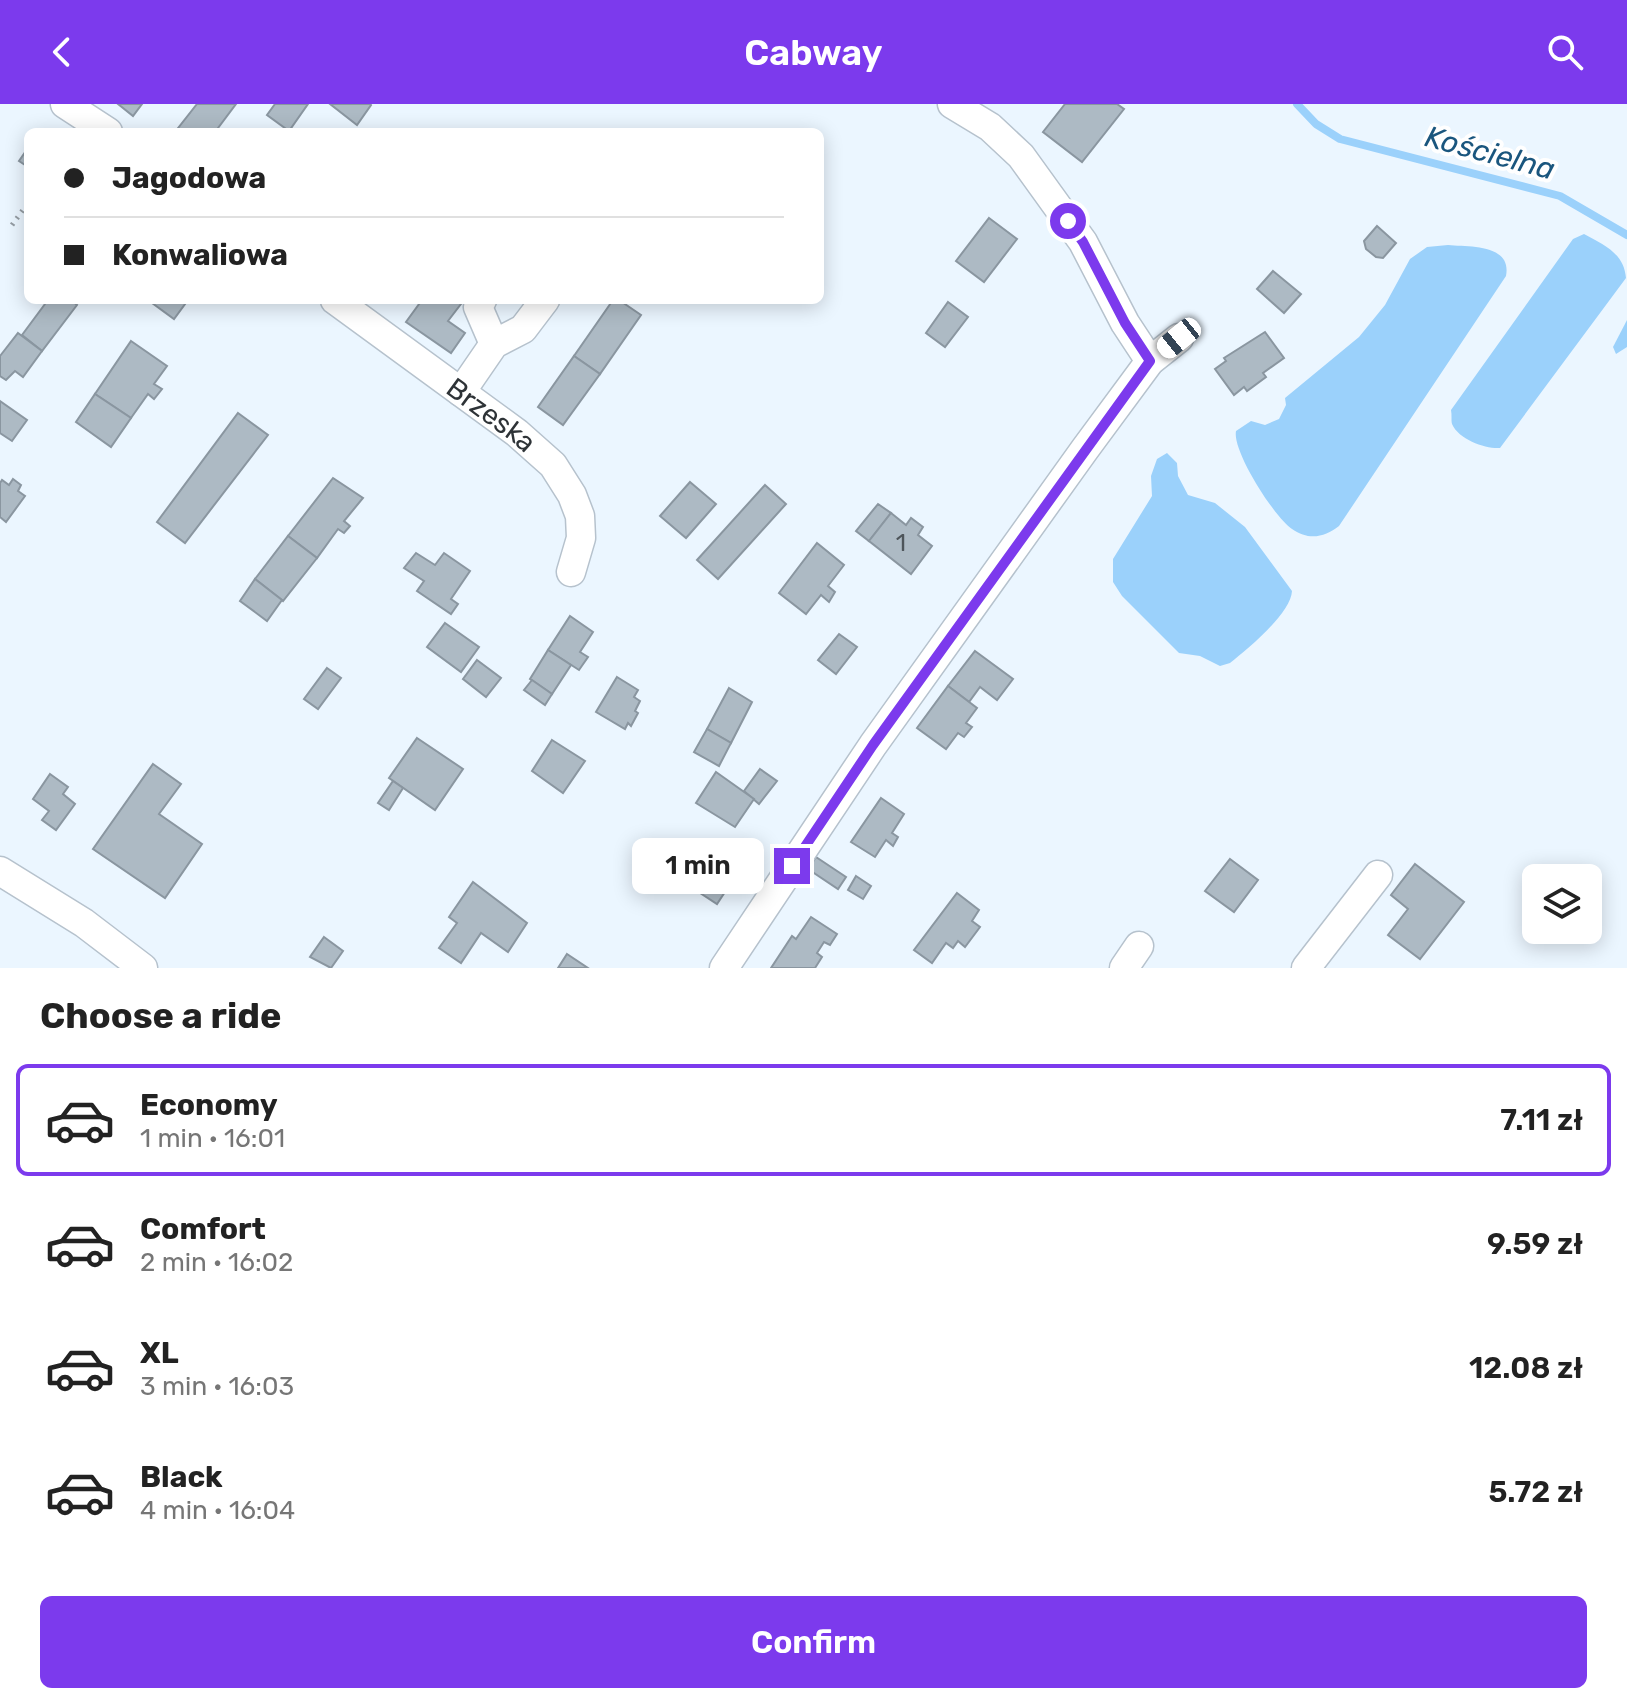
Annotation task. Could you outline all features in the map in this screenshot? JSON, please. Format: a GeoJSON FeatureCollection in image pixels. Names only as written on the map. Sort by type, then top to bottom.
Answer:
{"type":"FeatureCollection","features":[{"type":"Feature","properties":{"kind":"street"},"geometry":{"type":"LineString","coordinates":[[65,104],[102,128]]}},
{"type":"Feature","properties":{"kind":"street"},"geometry":{"type":"LineString","coordinates":[[952,104],[990,127],[1021,156],[1083,242],[1125,323],[1150,361]]}},
{"type":"Feature","properties":{"kind":"street","name":"Brzeska"},"geometry":{"type":"LineString","coordinates":[[340,304],[517,433],[553,465],[572,495],[580,516],[581,538],[571,572]]}},
{"type":"Feature","properties":{"kind":"street"},"geometry":{"type":"LineString","coordinates":[[480,304],[478,307],[494,344]]}},
{"type":"Feature","properties":{"kind":"street"},"geometry":{"type":"LineString","coordinates":[[461,392],[494,344],[523,329],[542,304]]}},
{"type":"Feature","properties":{"kind":"street"},"geometry":{"type":"LineString","coordinates":[[724,968],[873,745],[1150,361],[1179,338]]}},
{"type":"Feature","properties":{"kind":"street"},"geometry":{"type":"LineString","coordinates":[[0,871],[84,923],[143,968]]}},
{"type":"Feature","properties":{"kind":"street"},"geometry":{"type":"LineString","coordinates":[[1306,968],[1378,875]]}},
{"type":"Feature","properties":{"kind":"path"},"geometry":{"type":"LineString","coordinates":[[12,225],[24,208]]}},
{"type":"Feature","properties":{"kind":"water"},"geometry":{"type":"Polygon","coordinates":[[[1584,234],[1617,256],[1626,278],[1500,448],[1481,445],[1460,435],[1452,424],[1451,410],[1573,239],[1584,234]]]}},
{"type":"Feature","properties":{"kind":"water"},"geometry":{"type":"Polygon","coordinates":[[[1427,247],[1478,247],[1496,253],[1503,258],[1506,276],[1339,526],[1317,536],[1298,533],[1276,512],[1256,483],[1241,453],[1236,431],[1251,421],[1265,425],[1279,419],[1286,405],[1285,398],[1359,337],[1385,305],[1410,259],[1427,247]]]}},
{"type":"Feature","properties":{"kind":"water"},"geometry":{"type":"Polygon","coordinates":[[[1627,320],[1627,347],[1616,354],[1613,347],[1627,320]]]}},
{"type":"Feature","properties":{"kind":"water"},"geometry":{"type":"Polygon","coordinates":[[[1167,453],[1177,463],[1178,476],[1188,495],[1215,503],[1245,527],[1292,591],[1284,610],[1267,630],[1230,663],[1220,666],[1200,656],[1179,653],[1122,596],[1113,582],[1113,559],[1152,496],[1151,476],[1157,459],[1167,453]]]}},
{"type":"Feature","properties":{"kind":"building"},"geometry":{"type":"Polygon","coordinates":[[[118,104],[142,104],[133,116],[118,104]]]}},
{"type":"Feature","properties":{"kind":"building"},"geometry":{"type":"Polygon","coordinates":[[[197,104],[236,104],[218,128],[178,128],[197,104]]]}},
{"type":"Feature","properties":{"kind":"building"},"geometry":{"type":"Polygon","coordinates":[[[275,104],[308,104],[291,128],[285,128],[267,115],[275,104]]]}},
{"type":"Feature","properties":{"kind":"building"},"geometry":{"type":"Polygon","coordinates":[[[330,104],[370,104],[371,105],[357,125],[330,104]]]}},
{"type":"Feature","properties":{"kind":"building"},"geometry":{"type":"Polygon","coordinates":[[[1065,104],[1117,104],[1124,109],[1082,162],[1043,132],[1065,104]]]}},
{"type":"Feature","properties":{"kind":"building"},"geometry":{"type":"Polygon","coordinates":[[[989,218],[1017,239],[984,282],[956,261],[989,218]]]}},
{"type":"Feature","properties":{"kind":"building"},"geometry":{"type":"Polygon","coordinates":[[[1377,226],[1396,243],[1383,258],[1366,249],[1364,241],[1377,226]]]}},
{"type":"Feature","properties":{"kind":"building"},"geometry":{"type":"Polygon","coordinates":[[[1273,271],[1301,294],[1284,313],[1257,289],[1273,271]]]}},
{"type":"Feature","properties":{"kind":"building"},"geometry":{"type":"Polygon","coordinates":[[[948,302],[968,317],[945,347],[926,333],[948,302]]]}},
{"type":"Feature","properties":{"kind":"building"},"geometry":{"type":"Polygon","coordinates":[[[45,304],[77,305],[42,351],[22,335],[45,304]]]}},
{"type":"Feature","properties":{"kind":"building"},"geometry":{"type":"Polygon","coordinates":[[[153,304],[185,304],[174,319],[153,304]]]}},
{"type":"Feature","properties":{"kind":"building"},"geometry":{"type":"Polygon","coordinates":[[[419,304],[461,304],[448,321],[465,333],[451,353],[406,322],[419,304]]]}},
{"type":"Feature","properties":{"kind":"building"},"geometry":{"type":"Polygon","coordinates":[[[610,304],[625,304],[641,315],[600,374],[574,356],[610,304]]]}},
{"type":"Feature","properties":{"kind":"building"},"geometry":{"type":"Polygon","coordinates":[[[1265,332],[1284,358],[1263,373],[1266,377],[1247,391],[1244,387],[1234,395],[1215,369],[1226,361],[1224,358],[1265,332]]]}},
{"type":"Feature","properties":{"kind":"building"},"geometry":{"type":"Polygon","coordinates":[[[18,333],[42,351],[23,377],[15,371],[6,380],[0,376],[0,356],[18,333]]]}},
{"type":"Feature","properties":{"kind":"building"},"geometry":{"type":"Polygon","coordinates":[[[131,341],[167,366],[154,384],[162,389],[154,399],[148,394],[131,418],[95,394],[131,341]]]}},
{"type":"Feature","properties":{"kind":"building"},"geometry":{"type":"Polygon","coordinates":[[[574,356],[600,374],[563,425],[538,407],[574,356]]]}},
{"type":"Feature","properties":{"kind":"building"},"geometry":{"type":"Polygon","coordinates":[[[95,394],[131,418],[111,447],[76,422],[95,394]]]}},
{"type":"Feature","properties":{"kind":"building"},"geometry":{"type":"Polygon","coordinates":[[[0,401],[27,420],[12,441],[0,433],[0,401]]]}},
{"type":"Feature","properties":{"kind":"building"},"geometry":{"type":"Polygon","coordinates":[[[238,413],[268,435],[185,543],[157,522],[238,413]]]}},
{"type":"Feature","properties":{"kind":"building"},"geometry":{"type":"Polygon","coordinates":[[[333,478],[363,498],[344,521],[350,526],[344,533],[338,529],[317,558],[288,536],[333,478]]]}},
{"type":"Feature","properties":{"kind":"building"},"geometry":{"type":"Polygon","coordinates":[[[13,479],[21,485],[18,491],[25,496],[6,522],[0,517],[0,483],[2,480],[9,485],[13,479]]]}},
{"type":"Feature","properties":{"kind":"building"},"geometry":{"type":"Polygon","coordinates":[[[690,482],[716,504],[686,538],[660,516],[690,482]]]}},
{"type":"Feature","properties":{"kind":"building"},"geometry":{"type":"Polygon","coordinates":[[[765,485],[786,504],[718,579],[697,560],[765,485]]]}},
{"type":"Feature","properties":{"kind":"building"},"geometry":{"type":"Polygon","coordinates":[[[878,504],[891,513],[869,541],[856,531],[878,504]]]}},
{"type":"Feature","properties":{"kind":"building"},"geometry":{"type":"Polygon","coordinates":[[[891,513],[906,525],[911,518],[923,527],[918,535],[932,546],[911,574],[869,541],[891,513]]]}},
{"type":"Feature","properties":{"kind":"building"},"geometry":{"type":"Polygon","coordinates":[[[288,536],[317,558],[283,601],[255,579],[288,536]]]}},
{"type":"Feature","properties":{"kind":"building"},"geometry":{"type":"Polygon","coordinates":[[[817,543],[844,565],[828,586],[835,592],[829,602],[821,595],[806,614],[779,593],[817,543]]]}},
{"type":"Feature","properties":{"kind":"building"},"geometry":{"type":"Polygon","coordinates":[[[416,553],[435,565],[444,553],[470,571],[451,599],[458,604],[451,614],[417,591],[424,581],[404,568],[416,553]]]}},
{"type":"Feature","properties":{"kind":"building"},"geometry":{"type":"Polygon","coordinates":[[[255,579],[282,600],[267,621],[240,601],[255,579]]]}},
{"type":"Feature","properties":{"kind":"building"},"geometry":{"type":"Polygon","coordinates":[[[570,616],[593,632],[580,652],[588,657],[579,670],[548,650],[570,616]]]}},
{"type":"Feature","properties":{"kind":"building"},"geometry":{"type":"Polygon","coordinates":[[[445,623],[479,647],[461,672],[427,647],[445,623]]]}},
{"type":"Feature","properties":{"kind":"building"},"geometry":{"type":"Polygon","coordinates":[[[839,634],[857,647],[836,674],[818,660],[839,634]]]}},
{"type":"Feature","properties":{"kind":"building"},"geometry":{"type":"Polygon","coordinates":[[[548,650],[571,665],[552,694],[530,679],[548,650]]]}},
{"type":"Feature","properties":{"kind":"building"},"geometry":{"type":"Polygon","coordinates":[[[975,651],[1013,679],[997,700],[980,687],[969,702],[948,686],[975,651]]]}},
{"type":"Feature","properties":{"kind":"building"},"geometry":{"type":"Polygon","coordinates":[[[477,660],[501,678],[486,697],[463,679],[477,660]]]}},
{"type":"Feature","properties":{"kind":"building"},"geometry":{"type":"Polygon","coordinates":[[[327,668],[341,678],[318,709],[304,699],[327,668]]]}},
{"type":"Feature","properties":{"kind":"building"},"geometry":{"type":"Polygon","coordinates":[[[617,677],[638,690],[634,697],[640,701],[635,711],[638,713],[631,726],[628,723],[625,729],[596,712],[617,677]]]}},
{"type":"Feature","properties":{"kind":"building"},"geometry":{"type":"Polygon","coordinates":[[[532,680],[552,694],[545,705],[524,690],[532,680]]]}},
{"type":"Feature","properties":{"kind":"building"},"geometry":{"type":"Polygon","coordinates":[[[948,686],[977,708],[966,723],[972,727],[964,737],[958,733],[946,749],[917,728],[948,686]]]}},
{"type":"Feature","properties":{"kind":"building"},"geometry":{"type":"Polygon","coordinates":[[[729,688],[752,702],[731,743],[707,729],[729,688]]]}},
{"type":"Feature","properties":{"kind":"building"},"geometry":{"type":"Polygon","coordinates":[[[707,729],[731,743],[719,766],[694,752],[707,729]]]}},
{"type":"Feature","properties":{"kind":"building"},"geometry":{"type":"Polygon","coordinates":[[[417,738],[463,769],[435,810],[389,778],[417,738]]]}},
{"type":"Feature","properties":{"kind":"building"},"geometry":{"type":"Polygon","coordinates":[[[552,740],[585,761],[563,793],[532,771],[552,740]]]}},
{"type":"Feature","properties":{"kind":"building"},"geometry":{"type":"Polygon","coordinates":[[[153,764],[181,784],[159,814],[202,844],[165,898],[93,849],[153,764]]]}},
{"type":"Feature","properties":{"kind":"building"},"geometry":{"type":"Polygon","coordinates":[[[760,769],[777,781],[759,804],[744,791],[760,769]]]}},
{"type":"Feature","properties":{"kind":"building"},"geometry":{"type":"Polygon","coordinates":[[[716,772],[754,799],[735,827],[696,803],[716,772]]]}},
{"type":"Feature","properties":{"kind":"building"},"geometry":{"type":"Polygon","coordinates":[[[50,774],[68,787],[63,794],[75,804],[56,830],[42,820],[49,811],[33,799],[50,774]]]}},
{"type":"Feature","properties":{"kind":"building"},"geometry":{"type":"Polygon","coordinates":[[[393,781],[403,788],[389,810],[378,803],[393,781]]]}},
{"type":"Feature","properties":{"kind":"building"},"geometry":{"type":"Polygon","coordinates":[[[881,798],[904,814],[892,833],[898,837],[893,846],[886,840],[875,857],[851,842],[881,798]]]}},
{"type":"Feature","properties":{"kind":"building"},"geometry":{"type":"Polygon","coordinates":[[[713,842],[744,863],[717,904],[685,883],[713,842]]]}},
{"type":"Feature","properties":{"kind":"building"},"geometry":{"type":"Polygon","coordinates":[[[816,857],[846,877],[838,889],[808,869],[816,857]]]}},
{"type":"Feature","properties":{"kind":"building"},"geometry":{"type":"Polygon","coordinates":[[[1230,859],[1258,880],[1234,912],[1205,891],[1230,859]]]}},
{"type":"Feature","properties":{"kind":"building"},"geometry":{"type":"Polygon","coordinates":[[[1415,864],[1464,902],[1420,959],[1388,935],[1408,909],[1391,895],[1415,864]]]}},
{"type":"Feature","properties":{"kind":"building"},"geometry":{"type":"Polygon","coordinates":[[[856,876],[871,886],[863,899],[848,890],[856,876]]]}},
{"type":"Feature","properties":{"kind":"building"},"geometry":{"type":"Polygon","coordinates":[[[473,882],[527,923],[508,952],[481,933],[461,963],[439,948],[457,923],[449,917],[473,882]]]}},
{"type":"Feature","properties":{"kind":"building"},"geometry":{"type":"Polygon","coordinates":[[[957,893],[979,910],[972,921],[980,927],[965,947],[958,941],[953,948],[946,943],[932,963],[914,950],[957,893]]]}},
{"type":"Feature","properties":{"kind":"building"},"geometry":{"type":"Polygon","coordinates":[[[811,917],[837,934],[830,945],[824,942],[817,953],[822,957],[815,968],[771,968],[792,936],[796,939],[811,917]]]}},
{"type":"Feature","properties":{"kind":"building"},"geometry":{"type":"Polygon","coordinates":[[[324,937],[343,951],[331,968],[310,957],[324,937]]]}},
{"type":"Feature","properties":{"kind":"building"},"geometry":{"type":"Polygon","coordinates":[[[567,954],[588,968],[558,968],[567,954]]]}},
{"type":"Feature","properties":{"kind":"waterway","name":"Kościelna"},"geometry":{"type":"LineString","coordinates":[[1297,104],[1316,124],[1340,139],[1560,196],[1627,235]]}},
{"type":"Feature","properties":{"kind":"route"},"geometry":{"type":"LineString","coordinates":[[792,866],[873,745],[1150,361],[1068,221]]}}]}
